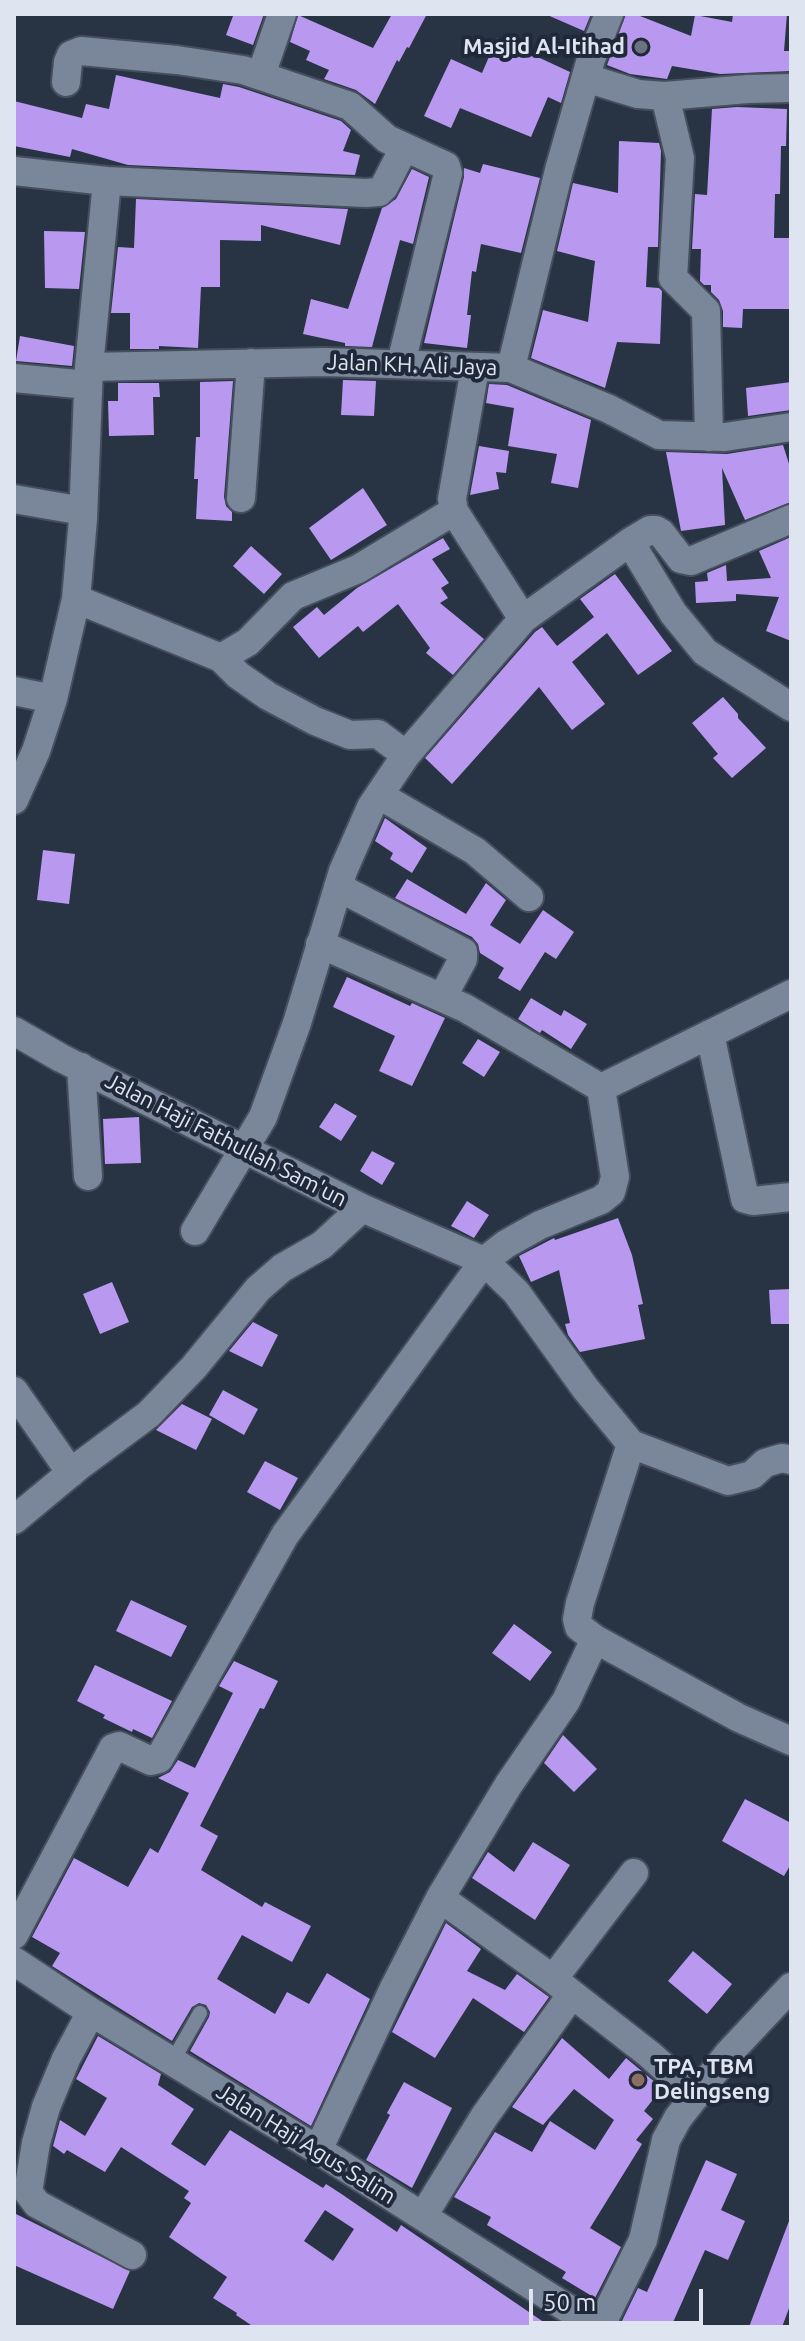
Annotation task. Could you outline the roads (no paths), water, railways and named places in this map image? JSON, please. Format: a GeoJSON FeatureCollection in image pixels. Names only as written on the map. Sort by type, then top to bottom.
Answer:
{"type":"FeatureCollection","features":[{"type":"Feature","properties":{"kind":"street"},"geometry":{"type":"LineString","coordinates":[[261,75],[282,14]]}},
{"type":"Feature","properties":{"kind":"street","name":"Jalan KH. Ali Jaya"},"geometry":{"type":"LineString","coordinates":[[14,378],[89,376],[251,363],[401,363],[511,368],[559,170],[594,48],[609,14]]}},
{"type":"Feature","properties":{"kind":"street"},"geometry":{"type":"LineString","coordinates":[[66,82],[71,55],[81,51],[217,66],[261,75],[350,106],[387,139],[446,166],[448,173],[401,363]]}},
{"type":"Feature","properties":{"kind":"street"},"geometry":{"type":"LineString","coordinates":[[586,78],[638,94],[665,96],[791,88]]}},
{"type":"Feature","properties":{"kind":"street"},"geometry":{"type":"LineString","coordinates":[[665,96],[680,158],[673,278],[706,311],[709,437]]}},
{"type":"Feature","properties":{"kind":"street"},"geometry":{"type":"LineString","coordinates":[[14,171],[107,181],[270,191],[375,192],[384,187],[404,148]]}},
{"type":"Feature","properties":{"kind":"street"},"geometry":{"type":"LineString","coordinates":[[14,800],[36,751],[53,699],[76,599],[89,376],[107,181]]}},
{"type":"Feature","properties":{"kind":"street"},"geometry":{"type":"LineString","coordinates":[[241,498],[251,363]]}},
{"type":"Feature","properties":{"kind":"street"},"geometry":{"type":"LineString","coordinates":[[475,368],[452,499],[454,511],[523,619]]}},
{"type":"Feature","properties":{"kind":"street"},"geometry":{"type":"LineString","coordinates":[[511,368],[618,413],[652,433],[709,437],[748,435],[791,427]]}},
{"type":"Feature","properties":{"kind":"street"},"geometry":{"type":"LineString","coordinates":[[14,499],[83,511]]}},
{"type":"Feature","properties":{"kind":"street"},"geometry":{"type":"LineString","coordinates":[[221,658],[248,642],[293,596],[358,569],[454,511]]}},
{"type":"Feature","properties":{"kind":"street"},"geometry":{"type":"LineString","coordinates":[[195,1231],[263,1117],[297,1023],[338,887],[379,795],[406,755],[523,619],[630,542],[650,530],[656,530],[681,559],[691,561],[791,519]]}},
{"type":"Feature","properties":{"kind":"street"},"geometry":{"type":"LineString","coordinates":[[630,542],[673,613],[705,652],[791,707]]}},
{"type":"Feature","properties":{"kind":"street"},"geometry":{"type":"LineString","coordinates":[[76,599],[221,658],[268,696],[315,721],[350,735],[378,734],[406,755]]}},
{"type":"Feature","properties":{"kind":"street"},"geometry":{"type":"LineString","coordinates":[[14,691],[53,699]]}},
{"type":"Feature","properties":{"kind":"street"},"geometry":{"type":"LineString","coordinates":[[379,795],[475,851],[529,897]]}},
{"type":"Feature","properties":{"kind":"street"},"geometry":{"type":"LineString","coordinates":[[338,887],[463,952],[463,959],[442,998]]}},
{"type":"Feature","properties":{"kind":"street"},"geometry":{"type":"LineString","coordinates":[[14,1935],[113,1748],[119,1746],[151,1761],[159,1759],[285,1535],[484,1261],[506,1244],[540,1225],[601,1200],[611,1192],[615,1177],[601,1088],[442,998],[320,944]]}},
{"type":"Feature","properties":{"kind":"street"},"geometry":{"type":"LineString","coordinates":[[601,1088],[791,994]]}},
{"type":"Feature","properties":{"kind":"street","name":"Jalan Haji Fathullah Sam'un"},"geometry":{"type":"LineString","coordinates":[[14,1031],[362,1208],[322,1245],[282,1268],[258,1289],[194,1367],[149,1414],[14,1520]]}},
{"type":"Feature","properties":{"kind":"street"},"geometry":{"type":"LineString","coordinates":[[710,1034],[745,1199],[791,1197]]}},
{"type":"Feature","properties":{"kind":"street"},"geometry":{"type":"LineString","coordinates":[[81,1067],[88,1176]]}},
{"type":"Feature","properties":{"kind":"street"},"geometry":{"type":"LineString","coordinates":[[362,1208],[484,1261],[516,1292],[585,1388],[631,1444],[728,1481],[752,1475],[765,1463],[782,1458],[791,1460]]}},
{"type":"Feature","properties":{"kind":"street"},"geometry":{"type":"LineString","coordinates":[[14,1391],[71,1473]]}},
{"type":"Feature","properties":{"kind":"street"},"geometry":{"type":"LineString","coordinates":[[631,1444],[580,1603],[579,1627],[595,1639],[739,1718],[791,1741]]}},
{"type":"Feature","properties":{"kind":"street"},"geometry":{"type":"LineString","coordinates":[[318,2150],[440,1898],[509,1784],[566,1701],[595,1639]]}},
{"type":"Feature","properties":{"kind":"street"},"geometry":{"type":"LineString","coordinates":[[423,2216],[634,1873]]}},
{"type":"Feature","properties":{"kind":"street"},"geometry":{"type":"LineString","coordinates":[[440,1898],[562,1986],[649,2054],[696,2096]]}},
{"type":"Feature","properties":{"kind":"street","name":"Jalan Haji Agus Salim"},"geometry":{"type":"LineString","coordinates":[[14,1961],[599,2327]]}},
{"type":"Feature","properties":{"kind":"street"},"geometry":{"type":"LineString","coordinates":[[599,2327],[643,2240],[666,2140],[678,2118],[729,2053],[791,1987]]}},
{"type":"Feature","properties":{"kind":"street"},"geometry":{"type":"LineString","coordinates":[[91,2012],[66,2059],[46,2107],[28,2192],[37,2204],[132,2255]]}},
{"type":"Feature","properties":{"kind":"lane"},"geometry":{"type":"LineString","coordinates":[[172,2062],[200,2013]]}},
{"type":"Feature","properties":{"kind":"place","name":"Masjid Al-Itihad"},"geometry":{"type":"Point","coordinates":[641,47]}},
{"type":"Feature","properties":{"kind":"place","name":"TPA, TBM Delingseng"},"geometry":{"type":"Point","coordinates":[638,2080]}}]}
